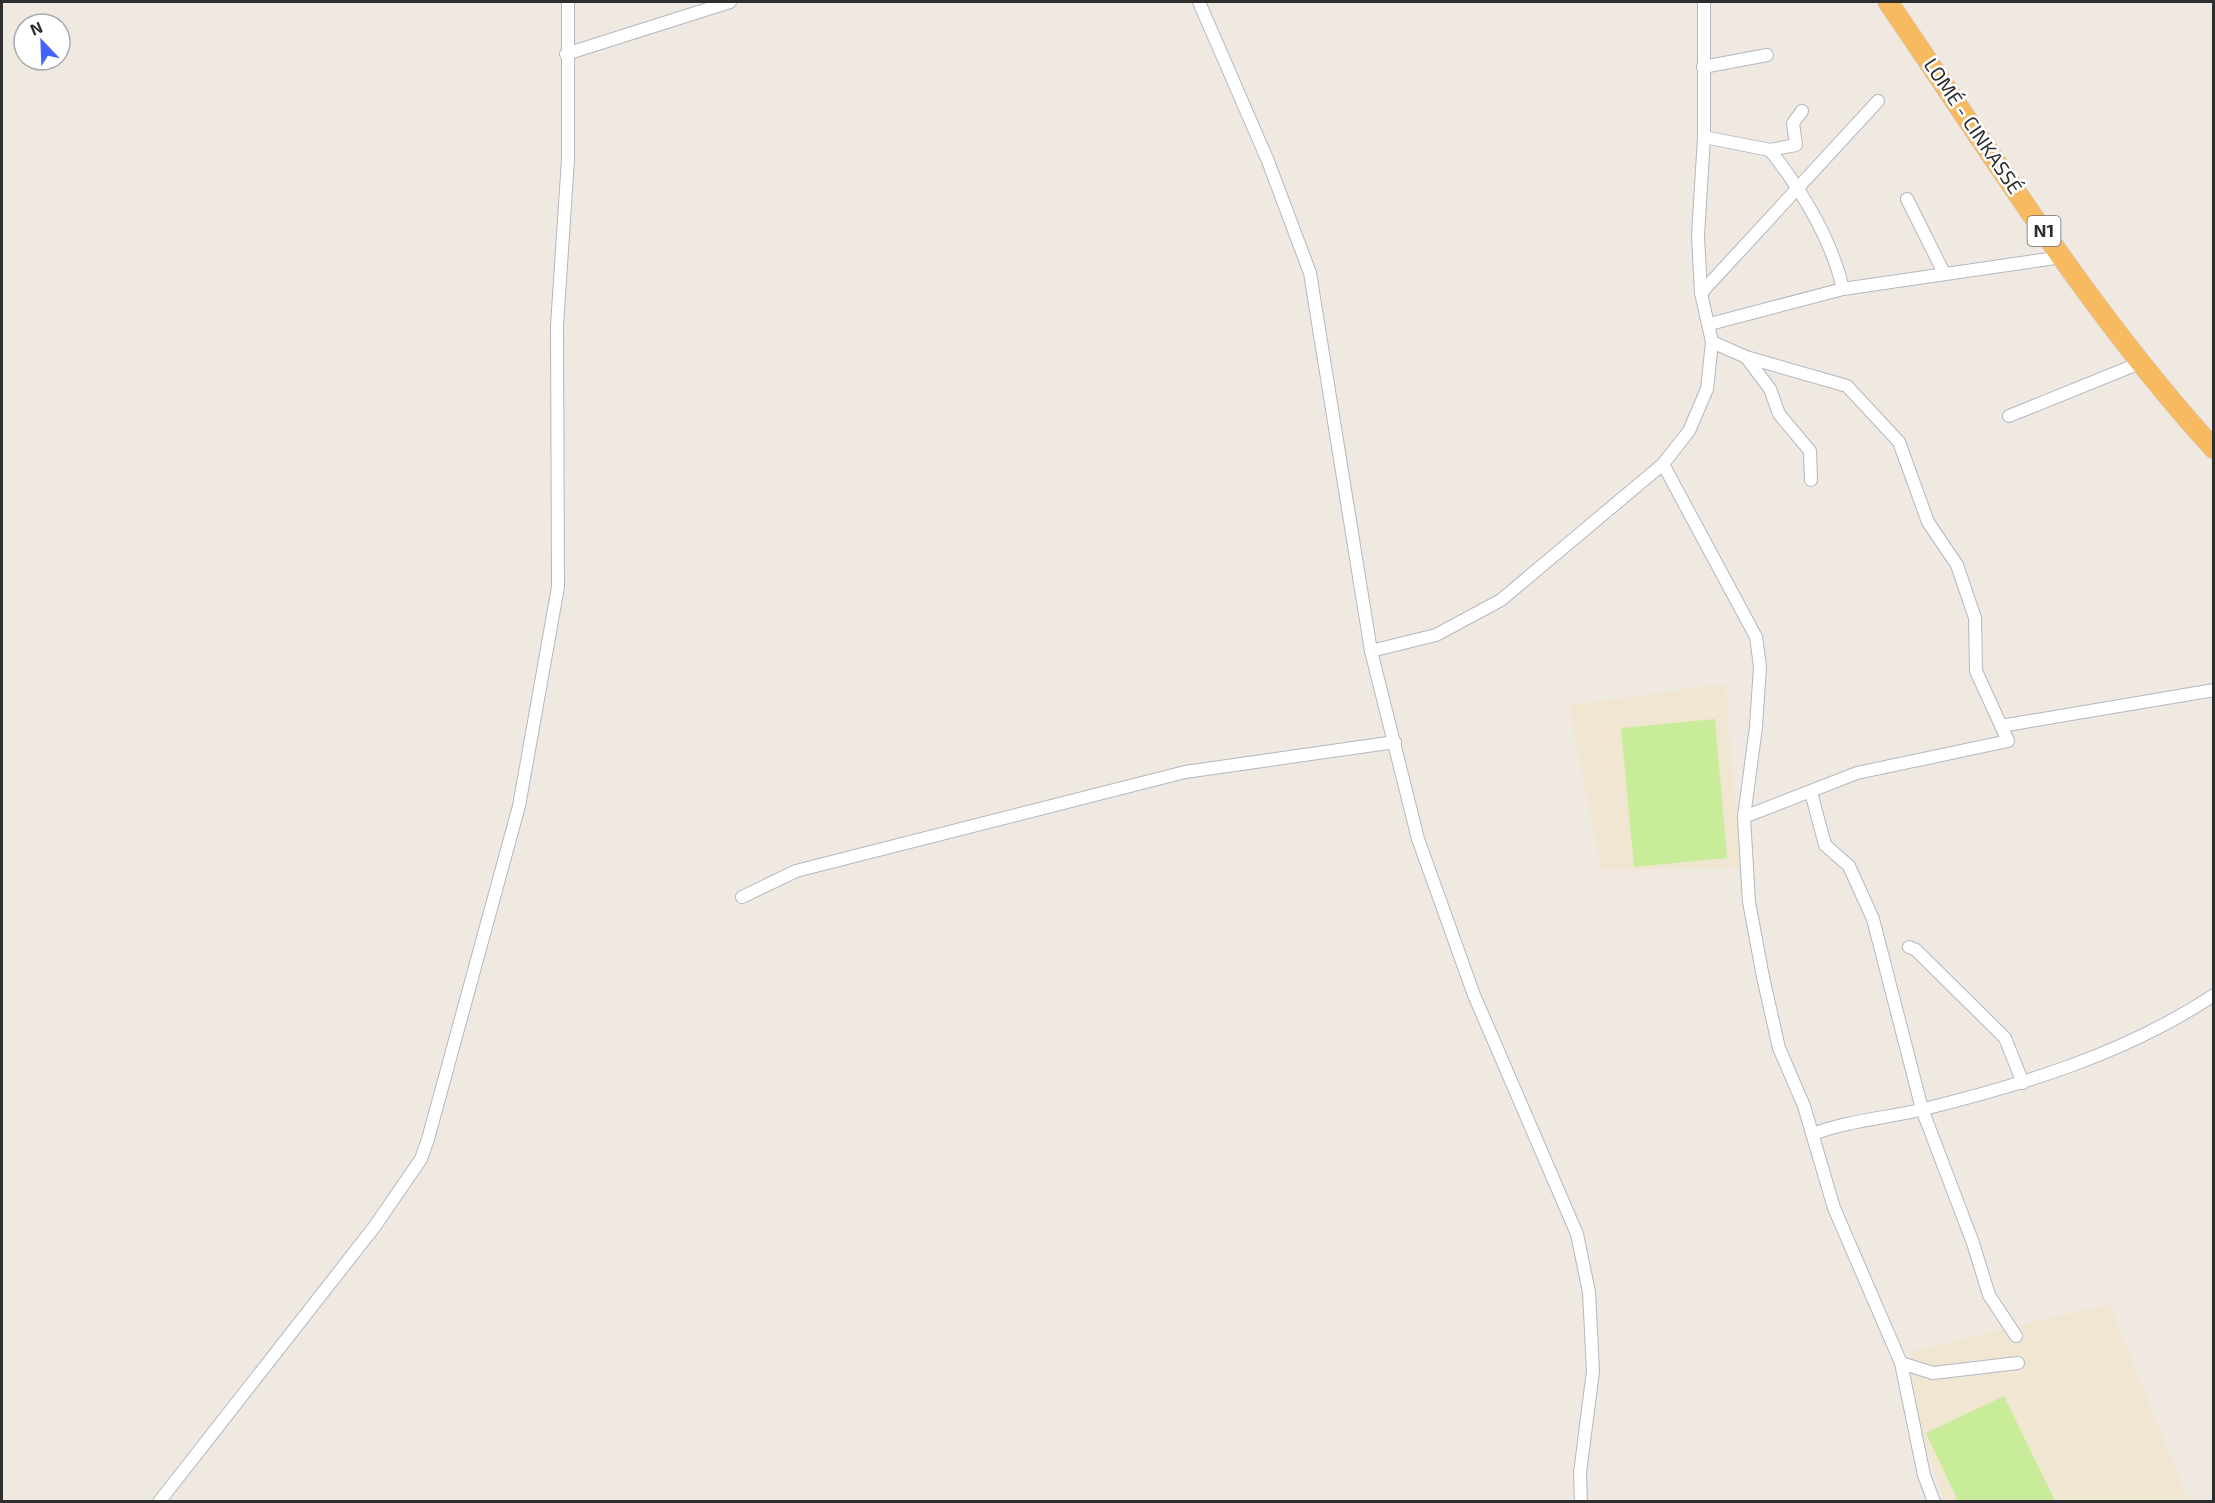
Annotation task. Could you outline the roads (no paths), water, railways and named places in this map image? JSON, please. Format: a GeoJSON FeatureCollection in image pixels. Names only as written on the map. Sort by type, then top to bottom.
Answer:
{"type":"FeatureCollection","features":[{"type":"Feature","properties":{"kind":"highway","name":"LOMÉ - CINKASSÉ"},"geometry":{"type":"LineString","coordinates":[[1888,2],[2062,257],[2164,395],[2214,449]]}},
{"type":"Feature","properties":{"kind":"street"},"geometry":{"type":"LineString","coordinates":[[159,1502],[375,1226],[421,1159],[519,807],[558,587],[557,326],[568,159],[569,83],[566,54],[568,2]]}},
{"type":"Feature","properties":{"kind":"street"},"geometry":{"type":"LineString","coordinates":[[566,54],[730,2]]}},
{"type":"Feature","properties":{"kind":"street"},"geometry":{"type":"LineString","coordinates":[[1199,2],[1268,161],[1310,273],[1371,651],[1418,839],[1474,995],[1577,1234],[1589,1292],[1593,1371],[1580,1473],[1581,1502]]}},
{"type":"Feature","properties":{"kind":"street"},"geometry":{"type":"LineString","coordinates":[[1371,651],[1436,635],[1501,600],[1663,464],[1689,431],[1707,390],[1712,342],[1710,324],[1701,293],[1698,236],[1704,137],[1704,2]]}},
{"type":"Feature","properties":{"kind":"street"},"geometry":{"type":"LineString","coordinates":[[1704,67],[1767,55]]}},
{"type":"Feature","properties":{"kind":"street"},"geometry":{"type":"LineString","coordinates":[[1701,293],[1878,101]]}},
{"type":"Feature","properties":{"kind":"street"},"geometry":{"type":"LineString","coordinates":[[1704,137],[1770,150],[1796,145],[1793,123],[1802,111]]}},
{"type":"Feature","properties":{"kind":"street"},"geometry":{"type":"LineString","coordinates":[[1770,150],[1800,188],[1837,262],[1843,289]]}},
{"type":"Feature","properties":{"kind":"street"},"geometry":{"type":"LineString","coordinates":[[1907,199],[1944,273]]}},
{"type":"Feature","properties":{"kind":"street"},"geometry":{"type":"LineString","coordinates":[[1710,324],[1843,289],[2062,257]]}},
{"type":"Feature","properties":{"kind":"street"},"geometry":{"type":"LineString","coordinates":[[1712,342],[1746,357],[1847,386],[1899,442],[1928,522],[1957,565],[1975,618],[1976,671],[2008,741],[1857,773],[1744,818]]}},
{"type":"Feature","properties":{"kind":"street"},"geometry":{"type":"LineString","coordinates":[[1746,357],[1770,389],[1779,414],[1810,452],[1811,480]]}},
{"type":"Feature","properties":{"kind":"street"},"geometry":{"type":"LineString","coordinates":[[2009,416],[2140,363]]}},
{"type":"Feature","properties":{"kind":"street"},"geometry":{"type":"LineString","coordinates":[[1663,464],[1756,637],[1760,666],[1757,717],[1744,818],[1749,902],[1763,977],[1779,1048],[1813,1134],[1834,1208],[1901,1363],[1924,1475],[1934,1502]]}},
{"type":"Feature","properties":{"kind":"street"},"geometry":{"type":"LineString","coordinates":[[2001,726],[2214,690]]}},
{"type":"Feature","properties":{"kind":"street"},"geometry":{"type":"LineString","coordinates":[[742,897],[796,872],[1185,772],[1395,742]]}},
{"type":"Feature","properties":{"kind":"street"},"geometry":{"type":"LineString","coordinates":[[1811,792],[1825,845],[1849,866],[1874,919],[1922,1109],[1973,1243],[1989,1295],[2016,1336]]}},
{"type":"Feature","properties":{"kind":"street"},"geometry":{"type":"LineString","coordinates":[[1909,947],[1916,950],[2005,1038],[2023,1083]]}},
{"type":"Feature","properties":{"kind":"street"},"geometry":{"type":"LineString","coordinates":[[1813,1134],[1833,1126],[1867,1122],[1922,1109],[2068,1069],[2168,1021],[2214,995]]}},
{"type":"Feature","properties":{"kind":"street"},"geometry":{"type":"LineString","coordinates":[[1901,1363],[1933,1374],[2018,1363]]}}]}
